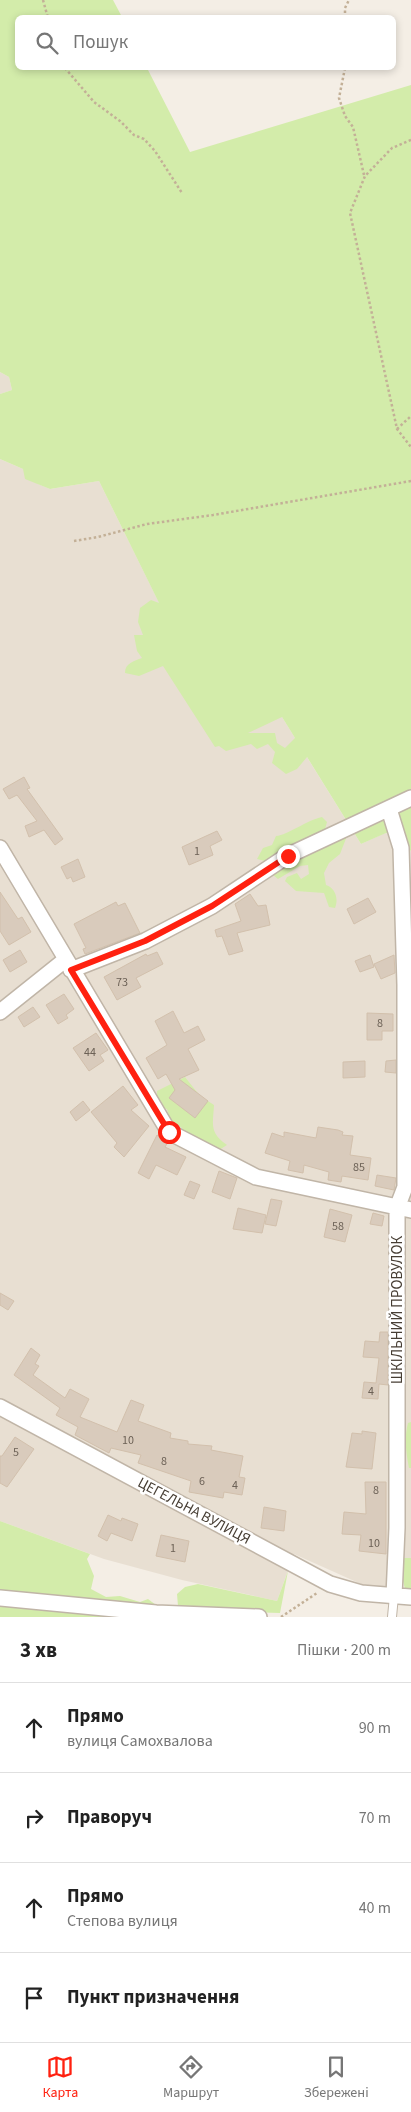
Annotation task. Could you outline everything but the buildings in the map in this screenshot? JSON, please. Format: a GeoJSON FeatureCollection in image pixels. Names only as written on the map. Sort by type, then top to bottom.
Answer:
{"type":"FeatureCollection","features":[{"type":"Feature","properties":{"kind":"street"},"geometry":{"type":"LineString","coordinates":[[0,1012],[68,965],[145,941],[212,906],[288,856],[411,798]]}},
{"type":"Feature","properties":{"kind":"street","name":"ШКІЛЬНИЙ ПРОВУЛОК"},"geometry":{"type":"LineString","coordinates":[[389,809],[401,848],[408,1015],[404,1209],[404,1414],[394,1596]]}},
{"type":"Feature","properties":{"kind":"street"},"geometry":{"type":"LineString","coordinates":[[0,848],[169,1132],[256,1177],[404,1209]]}},
{"type":"Feature","properties":{"kind":"street","name":"ЦЕГЕЛЬНА ВУЛИЦЯ"},"geometry":{"type":"LineString","coordinates":[[0,1407],[330,1584],[361,1594],[411,1597]]}},
{"type":"Feature","properties":{"kind":"street"},"geometry":{"type":"LineString","coordinates":[[0,1598],[156,1613],[259,1617]]}},
{"type":"Feature","properties":{"kind":"lane"},"geometry":{"type":"LineString","coordinates":[[392,1617],[394,1596]]}},
{"type":"Feature","properties":{"kind":"path"},"geometry":{"type":"LineString","coordinates":[[43,0],[47,15]]}},
{"type":"Feature","properties":{"kind":"path"},"geometry":{"type":"LineString","coordinates":[[345,15],[345,8],[349,0]]}},
{"type":"Feature","properties":{"kind":"path"},"geometry":{"type":"LineString","coordinates":[[67,70],[94,102],[120,121],[134,135],[144,139],[155,151],[182,193]]}},
{"type":"Feature","properties":{"kind":"path"},"geometry":{"type":"LineString","coordinates":[[345,70],[338,98],[345,116],[353,126],[364,176]]}},
{"type":"Feature","properties":{"kind":"path"},"geometry":{"type":"LineString","coordinates":[[411,140],[392,148],[364,176],[350,213],[397,429],[411,447]]}},
{"type":"Feature","properties":{"kind":"path"},"geometry":{"type":"LineString","coordinates":[[397,429],[411,416]]}},
{"type":"Feature","properties":{"kind":"path"},"geometry":{"type":"LineString","coordinates":[[74,541],[98,537],[147,524],[213,515],[411,481]]}},
{"type":"Feature","properties":{"kind":"path"},"geometry":{"type":"LineString","coordinates":[[281,1617],[330,1584]]}},
{"type":"Feature","properties":{"kind":"shaded area"},"geometry":{"type":"Polygon","coordinates":[[[0,372],[9,377],[12,390],[0,394],[0,372]]]}},
{"type":"Feature","properties":{"kind":"shaded area"},"geometry":{"type":"Polygon","coordinates":[[[0,459],[23,469],[38,484],[50,489],[99,481],[168,621],[144,635],[282,717],[361,844],[385,833],[404,837],[407,854],[411,850],[411,1559],[393,1557],[392,1585],[370,1588],[294,1554],[277,1601],[182,1580],[104,1559],[0,1521],[0,459]]]}},
{"type":"Feature","properties":{"kind":"green space"},"geometry":{"type":"Polygon","coordinates":[[[0,0],[113,0],[121,15],[15,15],[15,70],[148,70],[190,152],[411,85],[411,850],[407,855],[404,838],[386,833],[361,844],[307,757],[297,769],[286,774],[272,763],[275,752],[268,744],[257,749],[251,744],[226,751],[219,746],[215,747],[163,666],[139,676],[125,673],[128,665],[142,658],[137,651],[134,635],[143,635],[138,622],[140,608],[151,600],[159,603],[99,481],[50,489],[25,479],[23,469],[0,459],[0,394],[12,390],[9,377],[0,372],[0,0]],[[282,717],[248,733],[275,733],[277,743],[285,748],[295,738],[282,717]]]}},
{"type":"Feature","properties":{"kind":"green space"},"geometry":{"type":"Polygon","coordinates":[[[322,817],[327,822],[324,833],[347,836],[340,854],[329,863],[324,873],[326,885],[332,888],[335,894],[337,901],[335,908],[329,907],[324,893],[296,891],[285,881],[287,877],[297,873],[301,879],[309,874],[308,865],[300,866],[278,879],[268,871],[299,843],[297,842],[286,850],[278,851],[269,862],[257,859],[263,848],[272,845],[276,836],[322,817]]]}},
{"type":"Feature","properties":{"kind":"green space"},"geometry":{"type":"Polygon","coordinates":[[[185,1077],[200,1096],[214,1105],[213,1128],[217,1136],[227,1145],[219,1150],[198,1138],[184,1135],[182,1128],[170,1120],[167,1109],[163,1108],[162,1102],[157,1100],[157,1091],[185,1077]]]}},
{"type":"Feature","properties":{"kind":"green space"},"geometry":{"type":"Polygon","coordinates":[[[411,1422],[411,1468],[409,1468],[406,1440],[408,1423],[411,1422]]]}},
{"type":"Feature","properties":{"kind":"green space"},"geometry":{"type":"Polygon","coordinates":[[[0,1521],[90,1554],[87,1559],[94,1576],[91,1589],[106,1597],[120,1596],[140,1602],[148,1599],[160,1608],[178,1606],[177,1594],[185,1587],[198,1584],[277,1601],[288,1571],[280,1613],[157,1609],[0,1593],[0,1521]]]}},
{"type":"Feature","properties":{"kind":"green space"},"geometry":{"type":"Polygon","coordinates":[[[404,1558],[411,1558],[411,1592],[405,1589],[403,1581],[404,1558]]]}},
{"type":"Feature","properties":{"kind":"green space"},"geometry":{"type":"Polygon","coordinates":[[[0,1603],[150,1617],[0,1617],[0,1603]]]}},
{"type":"Feature","properties":{"kind":"route"},"geometry":{"type":"LineString","coordinates":[[169,1132],[71,970],[145,941],[212,906],[288,856]]}}]}
